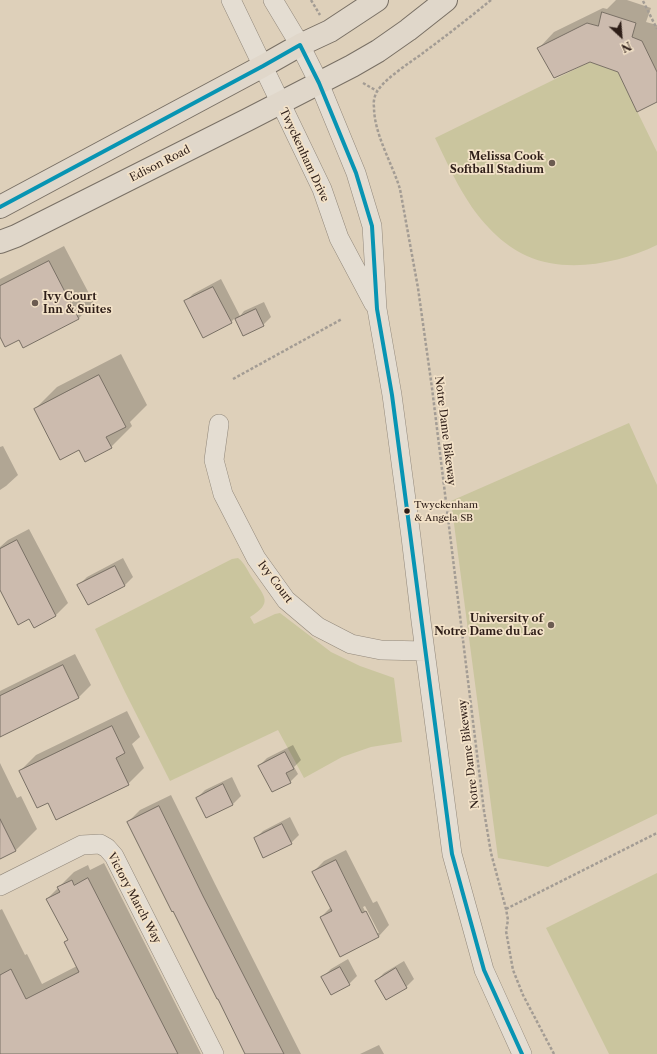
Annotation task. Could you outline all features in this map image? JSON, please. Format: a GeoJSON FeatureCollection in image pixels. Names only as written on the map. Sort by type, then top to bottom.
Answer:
{"type":"FeatureCollection","features":[{"type":"Feature","properties":{"kind":"main road"},"geometry":{"type":"LineString","coordinates":[[0,207],[330,30],[377,0]]}},
{"type":"Feature","properties":{"kind":"main road","name":"Edison Road"},"geometry":{"type":"LineString","coordinates":[[0,242],[16,236],[352,66],[378,51],[408,30],[446,0]]}},
{"type":"Feature","properties":{"kind":"street","name":"Twyckenham Drive"},"geometry":{"type":"LineString","coordinates":[[231,0],[322,189],[339,238],[377,309]]}},
{"type":"Feature","properties":{"kind":"street","name":"Twyckenham Drive"},"geometry":{"type":"LineString","coordinates":[[273,0],[300,45],[319,83],[356,173],[372,226],[377,309],[393,402],[452,854],[484,970],[522,1054]]}},
{"type":"Feature","properties":{"kind":"street","name":"Ivy Court"},"geometry":{"type":"LineString","coordinates":[[219,424],[214,460],[223,494],[256,558],[286,600],[318,627],[351,644],[381,650],[425,651]]}},
{"type":"Feature","properties":{"kind":"street","name":"Victory March Way"},"geometry":{"type":"LineString","coordinates":[[0,886],[82,845],[100,844],[107,848],[114,856],[214,1054]]}},
{"type":"Feature","properties":{"kind":"path"},"geometry":{"type":"LineString","coordinates":[[363,84],[377,91],[386,81],[491,0]]}},
{"type":"Feature","properties":{"kind":"path"},"geometry":{"type":"LineString","coordinates":[[643,1],[657,29]]}},
{"type":"Feature","properties":{"kind":"path","name":"Notre Dame Bikeway"},"geometry":{"type":"LineString","coordinates":[[377,91],[374,99],[374,113],[381,140],[400,189],[418,288],[448,516],[484,812],[491,853],[506,909],[508,920],[506,931],[513,970],[523,995],[554,1054]]}},
{"type":"Feature","properties":{"kind":"path"},"geometry":{"type":"LineString","coordinates":[[233,379],[342,318]]}},
{"type":"Feature","properties":{"kind":"path"},"geometry":{"type":"LineString","coordinates":[[506,909],[657,833]]}},
{"type":"Feature","properties":{"kind":"shaded area","name":"Melissa Cook Softball Stadium"},"geometry":{"type":"Polygon","coordinates":[[[590,62],[618,72],[657,152],[657,245],[627,257],[593,264],[559,264],[543,261],[527,256],[509,246],[492,232],[472,207],[462,191],[435,138],[590,62]]]}},
{"type":"Feature","properties":{"kind":"shaded area"},"geometry":{"type":"Polygon","coordinates":[[[629,423],[657,485],[657,814],[548,867],[498,858],[451,501],[629,423]]]}},
{"type":"Feature","properties":{"kind":"shaded area"},"geometry":{"type":"Polygon","coordinates":[[[238,558],[245,565],[265,600],[262,608],[250,617],[254,624],[280,613],[331,652],[360,666],[394,678],[402,742],[371,747],[342,757],[304,778],[278,730],[170,781],[95,629],[232,559],[238,558]]]}},
{"type":"Feature","properties":{"kind":"shaded area"},"geometry":{"type":"Polygon","coordinates":[[[657,873],[657,1054],[609,1054],[546,928],[657,873]]]}},
{"type":"Feature","properties":{"kind":"building"},"geometry":{"type":"Polygon","coordinates":[[[602,12],[636,23],[632,37],[642,41],[657,72],[657,102],[637,112],[618,72],[590,62],[554,78],[537,48],[587,23],[598,26],[602,12]]]}},
{"type":"Feature","properties":{"kind":"building","name":"Ivy Court Inn & Suites"},"geometry":{"type":"Polygon","coordinates":[[[49,261],[79,319],[23,348],[19,340],[5,347],[0,337],[0,286],[49,261]]]}},
{"type":"Feature","properties":{"kind":"building"},"geometry":{"type":"Polygon","coordinates":[[[213,287],[232,323],[203,338],[184,301],[213,287]]]}},
{"type":"Feature","properties":{"kind":"building"},"geometry":{"type":"Polygon","coordinates":[[[256,309],[264,326],[243,336],[235,319],[256,309]]]}},
{"type":"Feature","properties":{"kind":"building"},"geometry":{"type":"Polygon","coordinates":[[[99,375],[126,427],[106,437],[112,448],[85,462],[79,450],[60,460],[34,409],[99,375]]]}},
{"type":"Feature","properties":{"kind":"building"},"geometry":{"type":"Polygon","coordinates":[[[17,540],[56,616],[34,628],[29,619],[18,625],[0,590],[0,549],[17,540]]]}},
{"type":"Feature","properties":{"kind":"building"},"geometry":{"type":"Polygon","coordinates":[[[115,566],[125,586],[88,605],[77,585],[115,566]]]}},
{"type":"Feature","properties":{"kind":"building"},"geometry":{"type":"Polygon","coordinates":[[[63,665],[79,698],[0,737],[0,696],[63,665]]]}},
{"type":"Feature","properties":{"kind":"building"},"geometry":{"type":"Polygon","coordinates":[[[112,726],[125,753],[116,758],[129,785],[56,820],[48,803],[37,808],[19,771],[112,726]]]}},
{"type":"Feature","properties":{"kind":"building"},"geometry":{"type":"Polygon","coordinates":[[[285,752],[294,769],[286,773],[291,783],[272,792],[258,766],[285,752]]]}},
{"type":"Feature","properties":{"kind":"building"},"geometry":{"type":"Polygon","coordinates":[[[223,784],[233,805],[206,818],[196,798],[223,784]]]}},
{"type":"Feature","properties":{"kind":"building"},"geometry":{"type":"Polygon","coordinates":[[[159,806],[203,896],[284,1054],[245,1054],[173,911],[172,912],[127,822],[159,806]]]}},
{"type":"Feature","properties":{"kind":"building"},"geometry":{"type":"Polygon","coordinates":[[[0,819],[16,851],[0,859],[0,819]]]}},
{"type":"Feature","properties":{"kind":"building"},"geometry":{"type":"Polygon","coordinates":[[[282,824],[292,844],[263,858],[254,838],[282,824]]]}},
{"type":"Feature","properties":{"kind":"building"},"geometry":{"type":"Polygon","coordinates":[[[336,860],[362,913],[366,911],[379,937],[340,957],[320,917],[332,911],[312,872],[336,860]]]}},
{"type":"Feature","properties":{"kind":"building"},"geometry":{"type":"Polygon","coordinates":[[[88,878],[178,1054],[0,1054],[0,975],[11,969],[26,999],[79,972],[64,942],[68,940],[46,899],[60,892],[57,887],[72,880],[74,885],[88,878]]]}},
{"type":"Feature","properties":{"kind":"building"},"geometry":{"type":"Polygon","coordinates":[[[340,967],[350,985],[331,995],[321,977],[340,967]]]}},
{"type":"Feature","properties":{"kind":"building"},"geometry":{"type":"Polygon","coordinates":[[[396,968],[407,988],[386,1000],[375,981],[396,968]]]}},
{"type":"Feature","properties":{"kind":"transit line"},"geometry":{"type":"LineString","coordinates":[[0,207],[300,45],[319,83],[356,173],[372,226],[377,309],[392,395],[452,854],[484,970],[522,1054]]}},
{"type":"Feature","properties":{"kind":"place","name":"Melissa Cook Softball Stadium"},"geometry":{"type":"Point","coordinates":[552,163]}},
{"type":"Feature","properties":{"kind":"place","name":"Ivy Court Inn & Suites"},"geometry":{"type":"Point","coordinates":[35,303]}},
{"type":"Feature","properties":{"kind":"place","name":"Twyckenham & Angela SB"},"geometry":{"type":"Point","coordinates":[407,511]}},
{"type":"Feature","properties":{"kind":"place","name":"University of Notre Dame du Lac"},"geometry":{"type":"Point","coordinates":[551,625]}}]}
